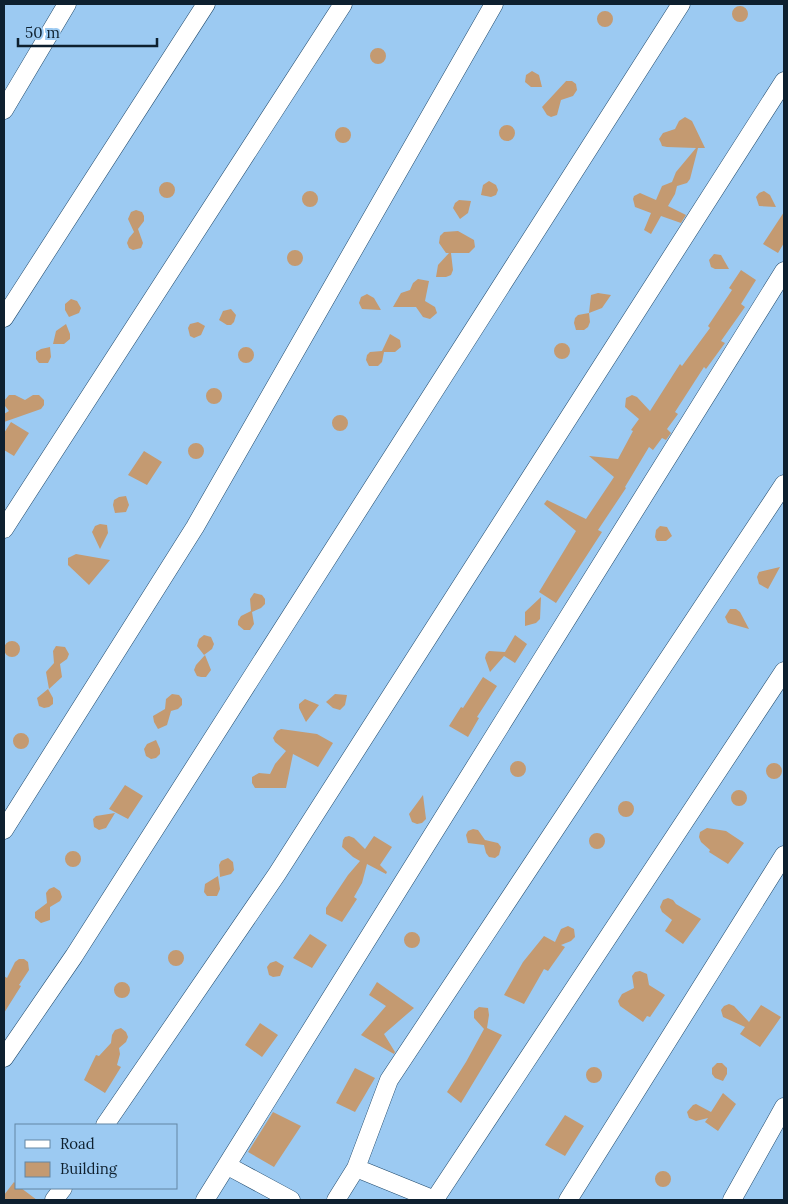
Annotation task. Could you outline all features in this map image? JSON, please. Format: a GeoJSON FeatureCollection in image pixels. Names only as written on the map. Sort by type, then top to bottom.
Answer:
{"type":"FeatureCollection","features":[{"type":"Feature","properties":{"kind":"street"},"geometry":{"type":"LineString","coordinates":[[4,110],[67,4]]}},
{"type":"Feature","properties":{"kind":"street"},"geometry":{"type":"LineString","coordinates":[[4,318],[206,4]]}},
{"type":"Feature","properties":{"kind":"street"},"geometry":{"type":"LineString","coordinates":[[4,529],[343,4]]}},
{"type":"Feature","properties":{"kind":"street"},"geometry":{"type":"LineString","coordinates":[[4,830],[195,527],[494,4]]}},
{"type":"Feature","properties":{"kind":"street"},"geometry":{"type":"LineString","coordinates":[[4,1058],[74,956],[681,4]]}},
{"type":"Feature","properties":{"kind":"street"},"geometry":{"type":"LineString","coordinates":[[106,1124],[277,874],[784,82]]}},
{"type":"Feature","properties":{"kind":"street"},"geometry":{"type":"LineString","coordinates":[[205,1200],[228,1166],[784,271]]}},
{"type":"Feature","properties":{"kind":"street"},"geometry":{"type":"LineString","coordinates":[[336,1200],[356,1168],[389,1080],[784,484]]}},
{"type":"Feature","properties":{"kind":"street"},"geometry":{"type":"LineString","coordinates":[[356,1168],[435,1200],[784,671]]}},
{"type":"Feature","properties":{"kind":"street"},"geometry":{"type":"LineString","coordinates":[[568,1200],[784,856]]}},
{"type":"Feature","properties":{"kind":"street"},"geometry":{"type":"LineString","coordinates":[[732,1200],[784,1107]]}},
{"type":"Feature","properties":{"kind":"street"},"geometry":{"type":"LineString","coordinates":[[228,1166],[291,1200]]}},
{"type":"Feature","properties":{"kind":"street"},"geometry":{"type":"LineString","coordinates":[[54,1200],[61,1189]]}},
{"type":"Feature","properties":{"kind":"building"},"geometry":{"type":"Polygon","coordinates":[[[740,6],[746,8],[748,14],[746,20],[740,22],[734,20],[732,14],[734,8],[740,6]]]}},
{"type":"Feature","properties":{"kind":"building"},"geometry":{"type":"Polygon","coordinates":[[[605,11],[611,13],[613,19],[611,25],[605,27],[599,25],[597,19],[599,13],[605,11]]]}},
{"type":"Feature","properties":{"kind":"building"},"geometry":{"type":"Polygon","coordinates":[[[378,48],[384,50],[386,56],[384,62],[378,64],[372,62],[370,56],[372,50],[378,48]]]}},
{"type":"Feature","properties":{"kind":"building"},"geometry":{"type":"Polygon","coordinates":[[[532,71],[539,75],[542,87],[531,87],[525,82],[526,75],[532,71]]]}},
{"type":"Feature","properties":{"kind":"building"},"geometry":{"type":"Polygon","coordinates":[[[566,81],[572,81],[576,84],[577,90],[573,96],[561,100],[557,115],[551,117],[547,115],[542,107],[566,81]]]}},
{"type":"Feature","properties":{"kind":"building"},"geometry":{"type":"Polygon","coordinates":[[[685,117],[692,121],[705,148],[698,148],[690,179],[687,183],[677,186],[668,206],[686,215],[681,223],[661,216],[651,234],[644,230],[651,213],[635,207],[633,199],[634,196],[640,193],[656,200],[662,186],[672,182],[676,172],[696,148],[662,146],[659,139],[663,133],[675,129],[679,121],[685,117]]]}},
{"type":"Feature","properties":{"kind":"building"},"geometry":{"type":"Polygon","coordinates":[[[507,125],[513,127],[515,133],[513,139],[507,141],[501,139],[499,133],[501,127],[507,125]]]}},
{"type":"Feature","properties":{"kind":"building"},"geometry":{"type":"Polygon","coordinates":[[[343,127],[349,129],[351,135],[349,141],[343,143],[337,141],[335,135],[337,129],[343,127]]]}},
{"type":"Feature","properties":{"kind":"building"},"geometry":{"type":"Polygon","coordinates":[[[489,181],[496,185],[498,190],[496,195],[491,197],[481,195],[483,185],[489,181]]]}},
{"type":"Feature","properties":{"kind":"building"},"geometry":{"type":"Polygon","coordinates":[[[167,182],[173,184],[175,190],[173,196],[167,198],[161,196],[159,190],[161,184],[167,182]]]}},
{"type":"Feature","properties":{"kind":"building"},"geometry":{"type":"Polygon","coordinates":[[[310,191],[316,193],[318,199],[316,205],[310,207],[304,205],[302,199],[304,193],[310,191]]]}},
{"type":"Feature","properties":{"kind":"building"},"geometry":{"type":"Polygon","coordinates":[[[764,191],[770,195],[776,207],[759,206],[756,197],[764,191]]]}},
{"type":"Feature","properties":{"kind":"building"},"geometry":{"type":"Polygon","coordinates":[[[459,200],[471,201],[468,213],[460,219],[453,208],[459,200]]]}},
{"type":"Feature","properties":{"kind":"building"},"geometry":{"type":"Polygon","coordinates":[[[136,210],[142,212],[144,216],[144,221],[138,229],[143,243],[141,248],[133,250],[129,248],[127,243],[134,232],[128,219],[131,212],[136,210]]]}},
{"type":"Feature","properties":{"kind":"building"},"geometry":{"type":"Polygon","coordinates":[[[784,212],[784,243],[778,253],[763,244],[784,212]]]}},
{"type":"Feature","properties":{"kind":"building"},"geometry":{"type":"Polygon","coordinates":[[[458,231],[474,240],[475,247],[469,253],[451,253],[453,270],[451,275],[436,277],[438,265],[449,253],[446,253],[439,243],[440,236],[444,232],[458,231]]]}},
{"type":"Feature","properties":{"kind":"building"},"geometry":{"type":"Polygon","coordinates":[[[295,250],[301,252],[303,258],[301,264],[295,266],[289,264],[287,258],[289,252],[295,250]]]}},
{"type":"Feature","properties":{"kind":"building"},"geometry":{"type":"Polygon","coordinates":[[[714,254],[721,255],[729,269],[715,269],[711,267],[709,260],[714,254]]]}},
{"type":"Feature","properties":{"kind":"building"},"geometry":{"type":"Polygon","coordinates":[[[741,270],[756,280],[741,304],[745,307],[721,341],[725,343],[706,369],[704,367],[675,412],[678,414],[667,429],[671,433],[666,440],[662,438],[653,450],[649,447],[626,488],[598,530],[602,532],[556,603],[539,592],[576,531],[544,504],[547,500],[586,519],[614,477],[589,456],[618,459],[633,431],[631,430],[639,419],[625,407],[626,398],[632,395],[637,397],[650,411],[680,364],[682,366],[710,328],[708,326],[732,290],[729,288],[741,270]]]}},
{"type":"Feature","properties":{"kind":"building"},"geometry":{"type":"Polygon","coordinates":[[[418,279],[429,281],[425,301],[435,307],[437,313],[430,319],[423,317],[416,307],[393,307],[401,293],[410,290],[413,283],[418,279]]]}},
{"type":"Feature","properties":{"kind":"building"},"geometry":{"type":"Polygon","coordinates":[[[598,293],[611,295],[602,308],[589,313],[591,295],[598,293]]]}},
{"type":"Feature","properties":{"kind":"building"},"geometry":{"type":"Polygon","coordinates":[[[367,294],[374,298],[381,310],[362,309],[359,303],[361,297],[367,294]]]}},
{"type":"Feature","properties":{"kind":"building"},"geometry":{"type":"Polygon","coordinates":[[[71,299],[77,301],[81,308],[79,313],[69,317],[65,310],[65,304],[71,299]]]}},
{"type":"Feature","properties":{"kind":"building"},"geometry":{"type":"Polygon","coordinates":[[[231,309],[236,315],[234,322],[231,325],[227,325],[219,320],[223,311],[231,309]]]}},
{"type":"Feature","properties":{"kind":"building"},"geometry":{"type":"Polygon","coordinates":[[[589,313],[590,322],[588,327],[584,330],[576,330],[575,318],[578,315],[589,313]]]}},
{"type":"Feature","properties":{"kind":"building"},"geometry":{"type":"Polygon","coordinates":[[[198,322],[205,326],[201,335],[194,338],[190,336],[188,328],[190,324],[198,322]]]}},
{"type":"Feature","properties":{"kind":"building"},"geometry":{"type":"Polygon","coordinates":[[[66,324],[70,339],[64,344],[53,344],[56,331],[66,324]]]}},
{"type":"Feature","properties":{"kind":"building"},"geometry":{"type":"Polygon","coordinates":[[[390,334],[400,340],[401,347],[395,352],[384,352],[382,362],[378,366],[369,366],[366,360],[367,355],[370,352],[382,351],[390,334]]]}},
{"type":"Feature","properties":{"kind":"building"},"geometry":{"type":"Polygon","coordinates":[[[562,343],[568,345],[570,351],[568,357],[562,359],[556,357],[554,351],[556,345],[562,343]]]}},
{"type":"Feature","properties":{"kind":"building"},"geometry":{"type":"Polygon","coordinates":[[[50,347],[51,357],[48,363],[39,363],[36,359],[36,352],[50,347]]]}},
{"type":"Feature","properties":{"kind":"building"},"geometry":{"type":"Polygon","coordinates":[[[246,347],[252,349],[254,355],[252,361],[246,363],[240,361],[238,355],[240,349],[246,347]]]}},
{"type":"Feature","properties":{"kind":"building"},"geometry":{"type":"Polygon","coordinates":[[[214,388],[220,390],[222,396],[220,402],[214,404],[208,402],[206,396],[208,390],[214,388]]]}},
{"type":"Feature","properties":{"kind":"building"},"geometry":{"type":"Polygon","coordinates":[[[9,395],[15,395],[25,400],[33,395],[39,395],[44,400],[44,405],[41,409],[4,422],[4,414],[9,411],[4,401],[9,395]]]}},
{"type":"Feature","properties":{"kind":"building"},"geometry":{"type":"Polygon","coordinates":[[[340,415],[346,417],[348,423],[346,429],[340,431],[334,429],[332,423],[334,417],[340,415]]]}},
{"type":"Feature","properties":{"kind":"building"},"geometry":{"type":"Polygon","coordinates":[[[11,422],[29,433],[14,456],[4,450],[4,433],[11,422]]]}},
{"type":"Feature","properties":{"kind":"building"},"geometry":{"type":"Polygon","coordinates":[[[196,443],[202,445],[204,451],[202,457],[196,459],[190,457],[188,451],[190,445],[196,443]]]}},
{"type":"Feature","properties":{"kind":"building"},"geometry":{"type":"Polygon","coordinates":[[[144,451],[162,462],[147,485],[128,475],[144,451]]]}},
{"type":"Feature","properties":{"kind":"building"},"geometry":{"type":"Polygon","coordinates":[[[126,496],[129,505],[126,512],[115,513],[114,500],[126,496]]]}},
{"type":"Feature","properties":{"kind":"building"},"geometry":{"type":"Polygon","coordinates":[[[100,524],[107,525],[108,533],[100,549],[92,532],[95,526],[100,524]]]}},
{"type":"Feature","properties":{"kind":"building"},"geometry":{"type":"Polygon","coordinates":[[[660,526],[667,527],[672,536],[666,541],[657,541],[655,537],[656,530],[660,526]]]}},
{"type":"Feature","properties":{"kind":"building"},"geometry":{"type":"Polygon","coordinates":[[[76,554],[110,560],[89,585],[68,565],[68,558],[76,554]]]}},
{"type":"Feature","properties":{"kind":"building"},"geometry":{"type":"Polygon","coordinates":[[[780,567],[768,589],[759,584],[757,577],[759,572],[780,567]]]}},
{"type":"Feature","properties":{"kind":"building"},"geometry":{"type":"Polygon","coordinates":[[[254,593],[262,595],[265,599],[265,604],[252,612],[254,624],[250,630],[244,630],[238,625],[238,621],[241,616],[251,611],[250,599],[254,593]]]}},
{"type":"Feature","properties":{"kind":"building"},"geometry":{"type":"Polygon","coordinates":[[[541,597],[540,619],[536,623],[525,626],[525,612],[541,597]]]}},
{"type":"Feature","properties":{"kind":"building"},"geometry":{"type":"Polygon","coordinates":[[[730,609],[736,609],[740,612],[749,629],[728,623],[725,617],[730,609]]]}},
{"type":"Feature","properties":{"kind":"building"},"geometry":{"type":"Polygon","coordinates":[[[204,635],[211,637],[214,644],[212,649],[204,655],[197,646],[199,639],[204,635]]]}},
{"type":"Feature","properties":{"kind":"building"},"geometry":{"type":"Polygon","coordinates":[[[515,635],[527,644],[515,663],[504,656],[490,672],[485,658],[486,654],[489,651],[505,652],[515,635]]]}},
{"type":"Feature","properties":{"kind":"building"},"geometry":{"type":"Polygon","coordinates":[[[12,641],[18,643],[20,649],[18,655],[12,657],[6,655],[4,649],[6,643],[12,641]]]}},
{"type":"Feature","properties":{"kind":"building"},"geometry":{"type":"Polygon","coordinates":[[[56,646],[65,647],[69,654],[67,659],[60,664],[62,677],[49,689],[46,672],[54,663],[53,651],[56,646]]]}},
{"type":"Feature","properties":{"kind":"building"},"geometry":{"type":"Polygon","coordinates":[[[205,655],[211,670],[206,677],[197,676],[194,670],[205,655]]]}},
{"type":"Feature","properties":{"kind":"building"},"geometry":{"type":"Polygon","coordinates":[[[483,677],[497,686],[477,717],[479,718],[468,737],[449,726],[483,677]]]}},
{"type":"Feature","properties":{"kind":"building"},"geometry":{"type":"Polygon","coordinates":[[[48,689],[53,698],[53,704],[44,708],[39,706],[37,698],[48,689]]]}},
{"type":"Feature","properties":{"kind":"building"},"geometry":{"type":"Polygon","coordinates":[[[172,694],[179,695],[182,699],[182,705],[178,709],[171,711],[167,725],[158,729],[153,716],[165,709],[166,699],[172,694]]]}},
{"type":"Feature","properties":{"kind":"building"},"geometry":{"type":"Polygon","coordinates":[[[335,694],[347,695],[345,705],[340,710],[333,708],[326,702],[335,694]]]}},
{"type":"Feature","properties":{"kind":"building"},"geometry":{"type":"Polygon","coordinates":[[[305,699],[319,705],[306,722],[299,708],[299,704],[305,699]]]}},
{"type":"Feature","properties":{"kind":"building"},"geometry":{"type":"Polygon","coordinates":[[[281,729],[317,734],[333,743],[318,767],[293,754],[286,788],[255,788],[252,783],[252,777],[259,773],[270,774],[275,764],[286,751],[273,738],[277,731],[281,729]]]}},
{"type":"Feature","properties":{"kind":"building"},"geometry":{"type":"Polygon","coordinates":[[[21,733],[27,735],[29,741],[27,747],[21,749],[15,747],[13,741],[15,735],[21,733]]]}},
{"type":"Feature","properties":{"kind":"building"},"geometry":{"type":"Polygon","coordinates":[[[156,740],[160,754],[156,758],[151,759],[146,756],[144,749],[147,744],[156,740]]]}},
{"type":"Feature","properties":{"kind":"building"},"geometry":{"type":"Polygon","coordinates":[[[518,761],[524,763],[526,769],[524,775],[518,777],[512,775],[510,769],[512,763],[518,761]]]}},
{"type":"Feature","properties":{"kind":"building"},"geometry":{"type":"Polygon","coordinates":[[[774,763],[780,765],[782,771],[780,777],[774,779],[768,777],[766,771],[768,765],[774,763]]]}},
{"type":"Feature","properties":{"kind":"building"},"geometry":{"type":"Polygon","coordinates":[[[125,785],[143,796],[128,819],[109,809],[125,785]]]}},
{"type":"Feature","properties":{"kind":"building"},"geometry":{"type":"Polygon","coordinates":[[[739,790],[745,792],[747,798],[745,804],[739,806],[733,804],[731,798],[733,792],[739,790]]]}},
{"type":"Feature","properties":{"kind":"building"},"geometry":{"type":"Polygon","coordinates":[[[423,795],[426,819],[422,823],[417,824],[412,822],[409,814],[423,795]]]}},
{"type":"Feature","properties":{"kind":"building"},"geometry":{"type":"Polygon","coordinates":[[[626,801],[632,803],[634,809],[632,815],[626,817],[620,815],[618,809],[620,803],[626,801]]]}},
{"type":"Feature","properties":{"kind":"building"},"geometry":{"type":"Polygon","coordinates":[[[115,813],[106,828],[99,830],[94,827],[93,819],[96,816],[115,813]]]}},
{"type":"Feature","properties":{"kind":"building"},"geometry":{"type":"Polygon","coordinates":[[[707,828],[726,831],[744,843],[728,864],[709,852],[710,850],[701,842],[700,832],[707,828]]]}},
{"type":"Feature","properties":{"kind":"building"},"geometry":{"type":"Polygon","coordinates":[[[478,830],[485,840],[498,843],[501,847],[499,855],[495,858],[489,857],[484,845],[468,843],[466,835],[468,831],[478,830]]]}},
{"type":"Feature","properties":{"kind":"building"},"geometry":{"type":"Polygon","coordinates":[[[597,833],[603,835],[605,841],[603,847],[597,849],[591,847],[589,841],[591,835],[597,833]]]}},
{"type":"Feature","properties":{"kind":"building"},"geometry":{"type":"Polygon","coordinates":[[[349,836],[354,838],[365,849],[374,836],[392,847],[380,865],[387,872],[386,874],[367,864],[362,883],[354,897],[357,899],[342,922],[326,914],[326,908],[348,875],[360,861],[342,847],[343,840],[349,836]]]}},
{"type":"Feature","properties":{"kind":"building"},"geometry":{"type":"Polygon","coordinates":[[[73,851],[79,853],[81,859],[79,865],[73,867],[67,865],[65,859],[67,853],[73,851]]]}},
{"type":"Feature","properties":{"kind":"building"},"geometry":{"type":"Polygon","coordinates":[[[228,858],[233,862],[234,870],[231,874],[220,877],[219,865],[221,861],[228,858]]]}},
{"type":"Feature","properties":{"kind":"building"},"geometry":{"type":"Polygon","coordinates":[[[218,876],[220,889],[217,896],[207,896],[204,892],[205,884],[218,876]]]}},
{"type":"Feature","properties":{"kind":"building"},"geometry":{"type":"Polygon","coordinates":[[[54,887],[60,891],[62,897],[60,901],[50,907],[50,920],[41,923],[35,918],[35,912],[47,903],[46,893],[54,887]]]}},
{"type":"Feature","properties":{"kind":"building"},"geometry":{"type":"Polygon","coordinates":[[[668,898],[701,919],[683,944],[665,931],[672,920],[662,912],[660,907],[663,900],[668,898]]]}},
{"type":"Feature","properties":{"kind":"building"},"geometry":{"type":"Polygon","coordinates":[[[568,926],[574,929],[575,937],[561,945],[565,947],[548,971],[544,969],[524,1004],[504,995],[523,962],[544,936],[555,942],[561,929],[568,926]]]}},
{"type":"Feature","properties":{"kind":"building"},"geometry":{"type":"Polygon","coordinates":[[[412,932],[418,934],[420,940],[418,946],[412,948],[406,946],[404,940],[406,934],[412,932]]]}},
{"type":"Feature","properties":{"kind":"building"},"geometry":{"type":"Polygon","coordinates":[[[310,934],[327,945],[312,968],[293,958],[310,934]]]}},
{"type":"Feature","properties":{"kind":"building"},"geometry":{"type":"Polygon","coordinates":[[[176,950],[182,952],[184,958],[182,964],[176,966],[170,964],[168,958],[170,952],[176,950]]]}},
{"type":"Feature","properties":{"kind":"building"},"geometry":{"type":"Polygon","coordinates":[[[19,959],[24,959],[28,962],[29,970],[4,1013],[4,976],[7,978],[15,962],[19,959]]]}},
{"type":"Feature","properties":{"kind":"building"},"geometry":{"type":"Polygon","coordinates":[[[276,961],[284,966],[280,976],[273,977],[269,975],[267,967],[270,963],[276,961]]]}},
{"type":"Feature","properties":{"kind":"building"},"geometry":{"type":"Polygon","coordinates":[[[640,971],[647,974],[649,985],[665,995],[650,1017],[647,1016],[643,1022],[620,1006],[618,1001],[622,994],[634,988],[632,976],[635,972],[640,971]]]}},
{"type":"Feature","properties":{"kind":"building"},"geometry":{"type":"Polygon","coordinates":[[[122,982],[128,984],[130,990],[128,996],[122,998],[116,996],[114,990],[116,984],[122,982]]]}},
{"type":"Feature","properties":{"kind":"building"},"geometry":{"type":"Polygon","coordinates":[[[377,982],[414,1008],[384,1034],[395,1052],[394,1054],[361,1035],[386,1006],[369,995],[377,982]]]}},
{"type":"Feature","properties":{"kind":"building"},"geometry":{"type":"Polygon","coordinates":[[[729,1004],[734,1006],[749,1022],[761,1005],[781,1017],[760,1047],[740,1034],[745,1027],[723,1017],[721,1010],[729,1004]]]}},
{"type":"Feature","properties":{"kind":"building"},"geometry":{"type":"Polygon","coordinates":[[[479,1007],[488,1008],[487,1028],[502,1035],[461,1103],[447,1092],[484,1029],[474,1018],[474,1011],[479,1007]]]}},
{"type":"Feature","properties":{"kind":"building"},"geometry":{"type":"Polygon","coordinates":[[[260,1023],[278,1035],[262,1057],[245,1045],[260,1023]]]}},
{"type":"Feature","properties":{"kind":"building"},"geometry":{"type":"Polygon","coordinates":[[[121,1028],[128,1037],[126,1042],[119,1048],[120,1054],[117,1065],[121,1067],[105,1093],[84,1080],[96,1055],[99,1056],[111,1043],[115,1030],[121,1028]]]}},
{"type":"Feature","properties":{"kind":"building"},"geometry":{"type":"Polygon","coordinates":[[[717,1063],[722,1063],[727,1068],[727,1074],[723,1081],[715,1078],[712,1074],[712,1068],[717,1063]]]}},
{"type":"Feature","properties":{"kind":"building"},"geometry":{"type":"Polygon","coordinates":[[[594,1067],[600,1069],[602,1075],[600,1081],[594,1083],[588,1081],[586,1075],[588,1069],[594,1067]]]}},
{"type":"Feature","properties":{"kind":"building"},"geometry":{"type":"Polygon","coordinates":[[[355,1068],[375,1078],[355,1112],[336,1103],[355,1068]]]}},
{"type":"Feature","properties":{"kind":"building"},"geometry":{"type":"Polygon","coordinates":[[[723,1093],[736,1104],[718,1131],[705,1122],[708,1118],[696,1121],[689,1118],[687,1112],[696,1104],[711,1112],[723,1093]]]}},
{"type":"Feature","properties":{"kind":"building"},"geometry":{"type":"Polygon","coordinates":[[[273,1112],[301,1126],[274,1167],[248,1152],[273,1112]]]}},
{"type":"Feature","properties":{"kind":"building"},"geometry":{"type":"Polygon","coordinates":[[[565,1115],[584,1126],[565,1156],[545,1145],[565,1115]]]}},
{"type":"Feature","properties":{"kind":"building"},"geometry":{"type":"Polygon","coordinates":[[[663,1171],[669,1173],[671,1179],[669,1185],[663,1187],[657,1185],[655,1179],[657,1173],[663,1171]]]}},
{"type":"Feature","properties":{"kind":"building"},"geometry":{"type":"Polygon","coordinates":[[[14,1182],[15,1189],[22,1189],[37,1200],[4,1200],[4,1195],[14,1182]]]}}]}
